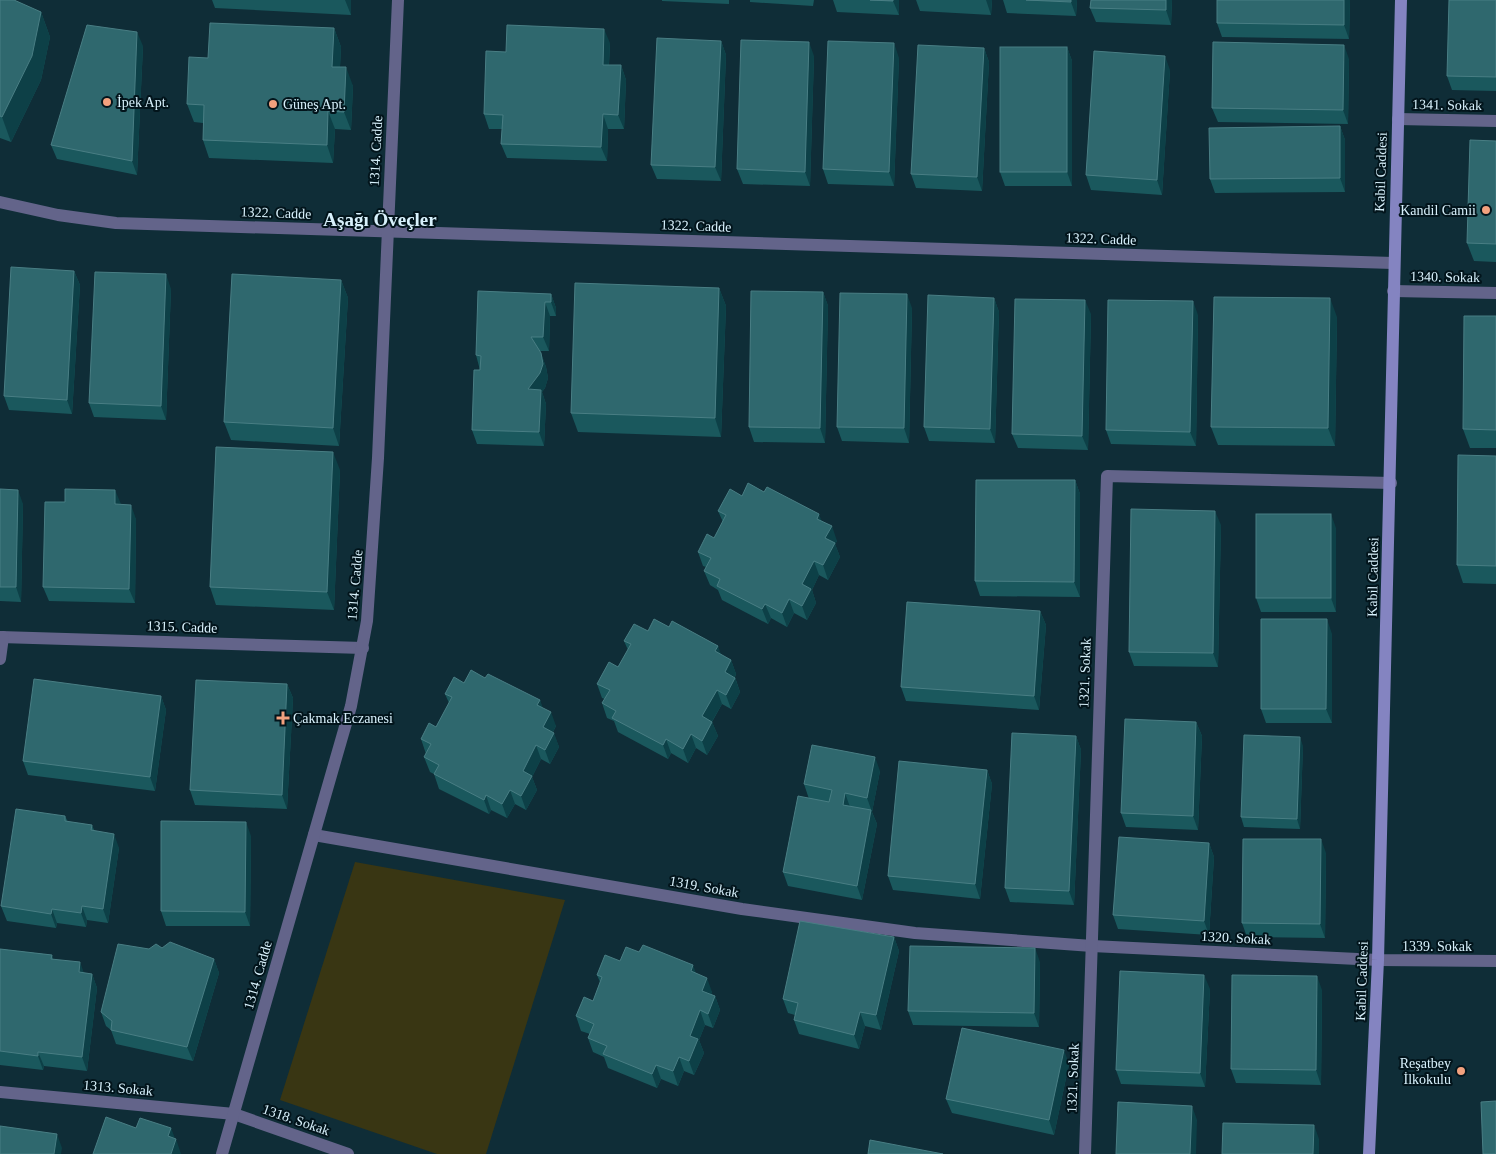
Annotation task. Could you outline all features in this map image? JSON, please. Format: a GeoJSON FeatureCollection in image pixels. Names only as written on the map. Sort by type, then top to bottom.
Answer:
{"type":"FeatureCollection","features":[{"type":"Feature","properties":{"kind":"main road","name":"Kabil Caddesi"},"geometry":{"type":"LineString","coordinates":[[1369,1154],[1378,960],[1401,0]]}},
{"type":"Feature","properties":{"kind":"street","name":"1314. Cadde"},"geometry":{"type":"LineString","coordinates":[[222,1154],[351,706],[363,648],[372,559],[398,0]]}},
{"type":"Feature","properties":{"kind":"street","name":"1341. Sokak"},"geometry":{"type":"LineString","coordinates":[[1398,119],[1496,121]]}},
{"type":"Feature","properties":{"kind":"street","name":"1322. Cadde"},"geometry":{"type":"LineString","coordinates":[[0,202],[58,215],[116,223],[1394,263]]}},
{"type":"Feature","properties":{"kind":"street","name":"1340. Sokak"},"geometry":{"type":"LineString","coordinates":[[1393,291],[1496,293]]}},
{"type":"Feature","properties":{"kind":"street","name":"1321. Sokak"},"geometry":{"type":"LineString","coordinates":[[1085,1154],[1107,476],[1390,483]]}},
{"type":"Feature","properties":{"kind":"street","name":"1315. Cadde"},"geometry":{"type":"LineString","coordinates":[[1,637],[363,648]]}},
{"type":"Feature","properties":{"kind":"street"},"geometry":{"type":"LineString","coordinates":[[0,659],[1,637]]}},
{"type":"Feature","properties":{"kind":"street","name":"1319. Sokak"},"geometry":{"type":"LineString","coordinates":[[314,835],[802,918],[925,934],[1092,946]]}},
{"type":"Feature","properties":{"kind":"street","name":"1320. Sokak"},"geometry":{"type":"LineString","coordinates":[[1092,946],[1378,960]]}},
{"type":"Feature","properties":{"kind":"street","name":"1339. Sokak"},"geometry":{"type":"LineString","coordinates":[[1378,960],[1496,961]]}},
{"type":"Feature","properties":{"kind":"street","name":"1313. Sokak"},"geometry":{"type":"LineString","coordinates":[[0,1092],[234,1114]]}},
{"type":"Feature","properties":{"kind":"street","name":"1318. Sokak"},"geometry":{"type":"LineString","coordinates":[[234,1114],[348,1154]]}},
{"type":"Feature","properties":{"kind":"shaded area"},"geometry":{"type":"Polygon","coordinates":[[[355,862],[565,900],[486,1154],[437,1154],[280,1100],[355,862]]]}},
{"type":"Feature","properties":{"kind":"building"},"geometry":{"type":"Polygon","coordinates":[[[0,0],[14,0],[41,12],[32,56],[2,117],[0,116],[0,0]]]}},
{"type":"Feature","properties":{"kind":"building"},"geometry":{"type":"Polygon","coordinates":[[[1026,0],[1071,0],[1071,2],[1026,0]]]}},
{"type":"Feature","properties":{"kind":"building"},"geometry":{"type":"Polygon","coordinates":[[[1091,0],[1166,0],[1166,10],[1090,8],[1091,0]]]}},
{"type":"Feature","properties":{"kind":"building"},"geometry":{"type":"Polygon","coordinates":[[[1217,0],[1344,0],[1344,25],[1217,23],[1217,0]]]}},
{"type":"Feature","properties":{"kind":"building"},"geometry":{"type":"Polygon","coordinates":[[[1449,0],[1496,0],[1496,77],[1447,76],[1449,0]]]}},
{"type":"Feature","properties":{"kind":"building","name":"Güneş Apt."},"geometry":{"type":"Polygon","coordinates":[[[210,23],[334,28],[332,67],[346,67],[344,112],[328,111],[327,145],[203,140],[204,105],[187,104],[189,57],[208,58],[210,23]]]}},
{"type":"Feature","properties":{"kind":"building","name":"İpek Apt."},"geometry":{"type":"Polygon","coordinates":[[[87,25],[137,32],[132,161],[51,145],[87,25]]]}},
{"type":"Feature","properties":{"kind":"building"},"geometry":{"type":"Polygon","coordinates":[[[507,25],[604,29],[603,65],[621,65],[618,115],[603,114],[601,147],[501,144],[503,115],[484,114],[486,51],[506,52],[507,25]]]}},
{"type":"Feature","properties":{"kind":"building"},"geometry":{"type":"Polygon","coordinates":[[[657,38],[721,41],[715,167],[651,165],[657,38]]]}},
{"type":"Feature","properties":{"kind":"building"},"geometry":{"type":"Polygon","coordinates":[[[741,40],[809,42],[805,172],[737,169],[741,40]]]}},
{"type":"Feature","properties":{"kind":"building"},"geometry":{"type":"Polygon","coordinates":[[[828,41],[894,43],[889,172],[823,169],[828,41]]]}},
{"type":"Feature","properties":{"kind":"building"},"geometry":{"type":"Polygon","coordinates":[[[1213,42],[1344,45],[1343,110],[1212,108],[1213,42]]]}},
{"type":"Feature","properties":{"kind":"building"},"geometry":{"type":"Polygon","coordinates":[[[918,45],[984,48],[977,177],[911,174],[918,45]]]}},
{"type":"Feature","properties":{"kind":"building"},"geometry":{"type":"Polygon","coordinates":[[[1000,47],[1067,47],[1067,172],[1000,172],[1000,47]]]}},
{"type":"Feature","properties":{"kind":"building"},"geometry":{"type":"Polygon","coordinates":[[[1094,51],[1165,56],[1157,180],[1086,175],[1094,51]]]}},
{"type":"Feature","properties":{"kind":"building"},"geometry":{"type":"Polygon","coordinates":[[[1340,126],[1340,178],[1210,179],[1209,128],[1340,126]]]}},
{"type":"Feature","properties":{"kind":"building","name":"Kandil Camii"},"geometry":{"type":"Polygon","coordinates":[[[1470,140],[1496,141],[1496,244],[1467,243],[1470,140]]]}},
{"type":"Feature","properties":{"kind":"building"},"geometry":{"type":"Polygon","coordinates":[[[11,267],[74,271],[67,400],[4,396],[11,267]]]}},
{"type":"Feature","properties":{"kind":"building"},"geometry":{"type":"Polygon","coordinates":[[[95,272],[166,274],[161,406],[89,403],[95,272]]]}},
{"type":"Feature","properties":{"kind":"building"},"geometry":{"type":"Polygon","coordinates":[[[232,274],[341,280],[333,428],[224,422],[232,274]]]}},
{"type":"Feature","properties":{"kind":"building"},"geometry":{"type":"Polygon","coordinates":[[[575,283],[719,288],[715,418],[571,413],[575,283]]]}},
{"type":"Feature","properties":{"kind":"building"},"geometry":{"type":"Polygon","coordinates":[[[478,291],[551,294],[551,302],[545,302],[543,337],[531,337],[541,353],[543,364],[540,373],[528,389],[541,390],[539,432],[472,430],[474,370],[480,370],[481,356],[476,355],[478,291]]]}},
{"type":"Feature","properties":{"kind":"building"},"geometry":{"type":"Polygon","coordinates":[[[751,291],[823,292],[820,428],[749,427],[751,291]]]}},
{"type":"Feature","properties":{"kind":"building"},"geometry":{"type":"Polygon","coordinates":[[[840,293],[907,294],[904,428],[837,427],[840,293]]]}},
{"type":"Feature","properties":{"kind":"building"},"geometry":{"type":"Polygon","coordinates":[[[928,295],[994,298],[990,429],[924,427],[928,295]]]}},
{"type":"Feature","properties":{"kind":"building"},"geometry":{"type":"Polygon","coordinates":[[[1214,297],[1330,298],[1328,428],[1211,427],[1214,297]]]}},
{"type":"Feature","properties":{"kind":"building"},"geometry":{"type":"Polygon","coordinates":[[[1015,299],[1085,300],[1082,436],[1012,434],[1015,299]]]}},
{"type":"Feature","properties":{"kind":"building"},"geometry":{"type":"Polygon","coordinates":[[[1108,300],[1193,301],[1190,432],[1106,430],[1108,300]]]}},
{"type":"Feature","properties":{"kind":"building"},"geometry":{"type":"Polygon","coordinates":[[[1464,316],[1496,316],[1496,430],[1463,429],[1464,316]]]}},
{"type":"Feature","properties":{"kind":"building"},"geometry":{"type":"Polygon","coordinates":[[[216,447],[333,452],[327,592],[210,587],[216,447]]]}},
{"type":"Feature","properties":{"kind":"building"},"geometry":{"type":"Polygon","coordinates":[[[1458,455],[1496,456],[1496,566],[1457,565],[1458,455]]]}},
{"type":"Feature","properties":{"kind":"building"},"geometry":{"type":"Polygon","coordinates":[[[976,480],[1075,480],[1074,582],[975,581],[976,480]]]}},
{"type":"Feature","properties":{"kind":"building"},"geometry":{"type":"Polygon","coordinates":[[[748,483],[764,492],[767,487],[819,514],[817,519],[832,526],[825,538],[835,543],[823,565],[814,561],[802,584],[811,589],[802,606],[789,599],[782,613],[765,604],[762,609],[717,586],[720,579],[704,571],[711,558],[698,552],[707,534],[714,538],[726,515],[718,511],[730,489],[742,496],[748,483]]]}},
{"type":"Feature","properties":{"kind":"building"},"geometry":{"type":"Polygon","coordinates":[[[0,489],[18,490],[16,587],[0,587],[0,489]]]}},
{"type":"Feature","properties":{"kind":"building"},"geometry":{"type":"Polygon","coordinates":[[[65,489],[115,490],[115,504],[131,505],[129,589],[43,587],[45,502],[65,502],[65,489]]]}},
{"type":"Feature","properties":{"kind":"building"},"geometry":{"type":"Polygon","coordinates":[[[1131,509],[1215,511],[1213,653],[1129,652],[1131,509]]]}},
{"type":"Feature","properties":{"kind":"building"},"geometry":{"type":"Polygon","coordinates":[[[1256,514],[1331,514],[1331,598],[1256,598],[1256,514]]]}},
{"type":"Feature","properties":{"kind":"building"},"geometry":{"type":"Polygon","coordinates":[[[907,602],[1040,611],[1034,696],[901,687],[907,602]]]}},
{"type":"Feature","properties":{"kind":"building"},"geometry":{"type":"Polygon","coordinates":[[[654,619],[669,627],[672,621],[718,646],[715,651],[731,660],[725,672],[735,678],[726,695],[717,690],[702,716],[712,722],[702,741],[691,734],[683,749],[666,739],[663,745],[612,718],[616,711],[602,703],[610,690],[597,684],[609,662],[618,667],[631,644],[624,641],[634,624],[648,631],[654,619]]]}},
{"type":"Feature","properties":{"kind":"building"},"geometry":{"type":"Polygon","coordinates":[[[1261,619],[1327,619],[1326,709],[1261,709],[1261,619]]]}},
{"type":"Feature","properties":{"kind":"building"},"geometry":{"type":"Polygon","coordinates":[[[471,670],[485,678],[488,674],[540,700],[537,705],[551,712],[543,727],[554,733],[545,750],[536,745],[523,771],[532,776],[521,796],[510,790],[502,804],[486,795],[484,800],[434,774],[439,765],[424,757],[431,744],[421,739],[429,723],[436,727],[452,697],[445,694],[454,677],[464,683],[471,670]]]}},
{"type":"Feature","properties":{"kind":"building"},"geometry":{"type":"Polygon","coordinates":[[[34,679],[161,696],[150,777],[23,761],[34,679]]]}},
{"type":"Feature","properties":{"kind":"building"},"geometry":{"type":"Polygon","coordinates":[[[196,680],[287,684],[282,795],[190,790],[196,680]]]}},
{"type":"Feature","properties":{"kind":"building"},"geometry":{"type":"Polygon","coordinates":[[[1125,719],[1196,722],[1193,816],[1121,813],[1125,719]]]}},
{"type":"Feature","properties":{"kind":"building"},"geometry":{"type":"Polygon","coordinates":[[[1012,733],[1076,736],[1069,891],[1005,888],[1012,733]]]}},
{"type":"Feature","properties":{"kind":"building"},"geometry":{"type":"Polygon","coordinates":[[[1244,735],[1300,737],[1297,819],[1241,817],[1244,735]]]}},
{"type":"Feature","properties":{"kind":"building"},"geometry":{"type":"Polygon","coordinates":[[[812,745],[875,757],[867,798],[845,793],[843,805],[871,810],[857,886],[783,872],[798,796],[829,802],[832,790],[804,784],[812,745]]]}},
{"type":"Feature","properties":{"kind":"building"},"geometry":{"type":"Polygon","coordinates":[[[899,761],[987,770],[975,884],[888,876],[899,761]]]}},
{"type":"Feature","properties":{"kind":"building"},"geometry":{"type":"Polygon","coordinates":[[[16,809],[65,816],[65,821],[92,825],[91,830],[114,834],[103,909],[82,906],[81,913],[52,909],[51,914],[1,906],[16,809]]]}},
{"type":"Feature","properties":{"kind":"building"},"geometry":{"type":"Polygon","coordinates":[[[161,821],[246,822],[245,912],[161,911],[161,821]]]}},
{"type":"Feature","properties":{"kind":"building"},"geometry":{"type":"Polygon","coordinates":[[[1119,837],[1209,843],[1204,921],[1113,915],[1119,837]]]}},
{"type":"Feature","properties":{"kind":"building"},"geometry":{"type":"Polygon","coordinates":[[[1243,839],[1321,839],[1320,924],[1242,923],[1243,839]]]}},
{"type":"Feature","properties":{"kind":"building"},"geometry":{"type":"Polygon","coordinates":[[[800,921],[894,937],[876,1015],[860,1012],[854,1035],[794,1020],[798,1003],[783,999],[800,921]]]}},
{"type":"Feature","properties":{"kind":"building"},"geometry":{"type":"Polygon","coordinates":[[[170,942],[214,959],[187,1047],[111,1030],[112,1021],[101,1012],[118,944],[149,949],[156,944],[162,948],[170,942]]]}},
{"type":"Feature","properties":{"kind":"building"},"geometry":{"type":"Polygon","coordinates":[[[643,945],[693,965],[691,971],[707,978],[702,991],[715,996],[708,1014],[700,1010],[690,1036],[698,1039],[689,1061],[679,1057],[673,1071],[656,1065],[652,1074],[603,1054],[607,1046],[588,1038],[594,1024],[576,1016],[584,997],[593,1001],[602,977],[597,975],[605,955],[620,961],[626,947],[639,952],[643,945]]]}},
{"type":"Feature","properties":{"kind":"building"},"geometry":{"type":"Polygon","coordinates":[[[910,946],[1035,948],[1034,1013],[908,1011],[910,946]]]}},
{"type":"Feature","properties":{"kind":"building"},"geometry":{"type":"Polygon","coordinates":[[[0,949],[52,955],[51,959],[80,962],[79,972],[92,974],[82,1057],[38,1052],[38,1056],[0,1051],[0,949]]]}},
{"type":"Feature","properties":{"kind":"building"},"geometry":{"type":"Polygon","coordinates":[[[1120,971],[1204,975],[1200,1073],[1116,1070],[1120,971]]]}},
{"type":"Feature","properties":{"kind":"building"},"geometry":{"type":"Polygon","coordinates":[[[1232,975],[1317,976],[1316,1070],[1231,1069],[1232,975]]]}},
{"type":"Feature","properties":{"kind":"building"},"geometry":{"type":"Polygon","coordinates":[[[962,1028],[1064,1050],[1049,1120],[946,1099],[962,1028]]]}},
{"type":"Feature","properties":{"kind":"building"},"geometry":{"type":"Polygon","coordinates":[[[1496,1101],[1496,1154],[1483,1154],[1481,1102],[1496,1101]]]}},
{"type":"Feature","properties":{"kind":"building"},"geometry":{"type":"Polygon","coordinates":[[[1118,1102],[1192,1106],[1190,1154],[1116,1154],[1118,1102]]]}},
{"type":"Feature","properties":{"kind":"building"},"geometry":{"type":"Polygon","coordinates":[[[106,1117],[136,1128],[140,1118],[171,1128],[168,1136],[176,1139],[171,1154],[93,1154],[106,1117]]]}},
{"type":"Feature","properties":{"kind":"building"},"geometry":{"type":"Polygon","coordinates":[[[1223,1123],[1314,1125],[1313,1154],[1222,1154],[1223,1123]]]}},
{"type":"Feature","properties":{"kind":"building"},"geometry":{"type":"Polygon","coordinates":[[[0,1126],[57,1134],[54,1154],[0,1154],[0,1126]]]}},
{"type":"Feature","properties":{"kind":"building"},"geometry":{"type":"Polygon","coordinates":[[[870,1140],[943,1154],[868,1154],[870,1140]]]}},
{"type":"Feature","properties":{"kind":"place","name":"İpek Apt."},"geometry":{"type":"Point","coordinates":[107,102]}},
{"type":"Feature","properties":{"kind":"place","name":"Güneş Apt."},"geometry":{"type":"Point","coordinates":[273,104]}},
{"type":"Feature","properties":{"kind":"place","name":"Kandil Camii"},"geometry":{"type":"Point","coordinates":[1486,210]}},
{"type":"Feature","properties":{"kind":"place","name":"Çakmak Eczanesi"},"geometry":{"type":"Point","coordinates":[283,718]}},
{"type":"Feature","properties":{"kind":"place","name":"Reşatbey İlkokulu"},"geometry":{"type":"Point","coordinates":[1461,1071]}},
{"type":"Feature","properties":{"kind":"district","name":"Aşağı Öveçler"},"geometry":{"type":"Point","coordinates":[380,219]}}]}
